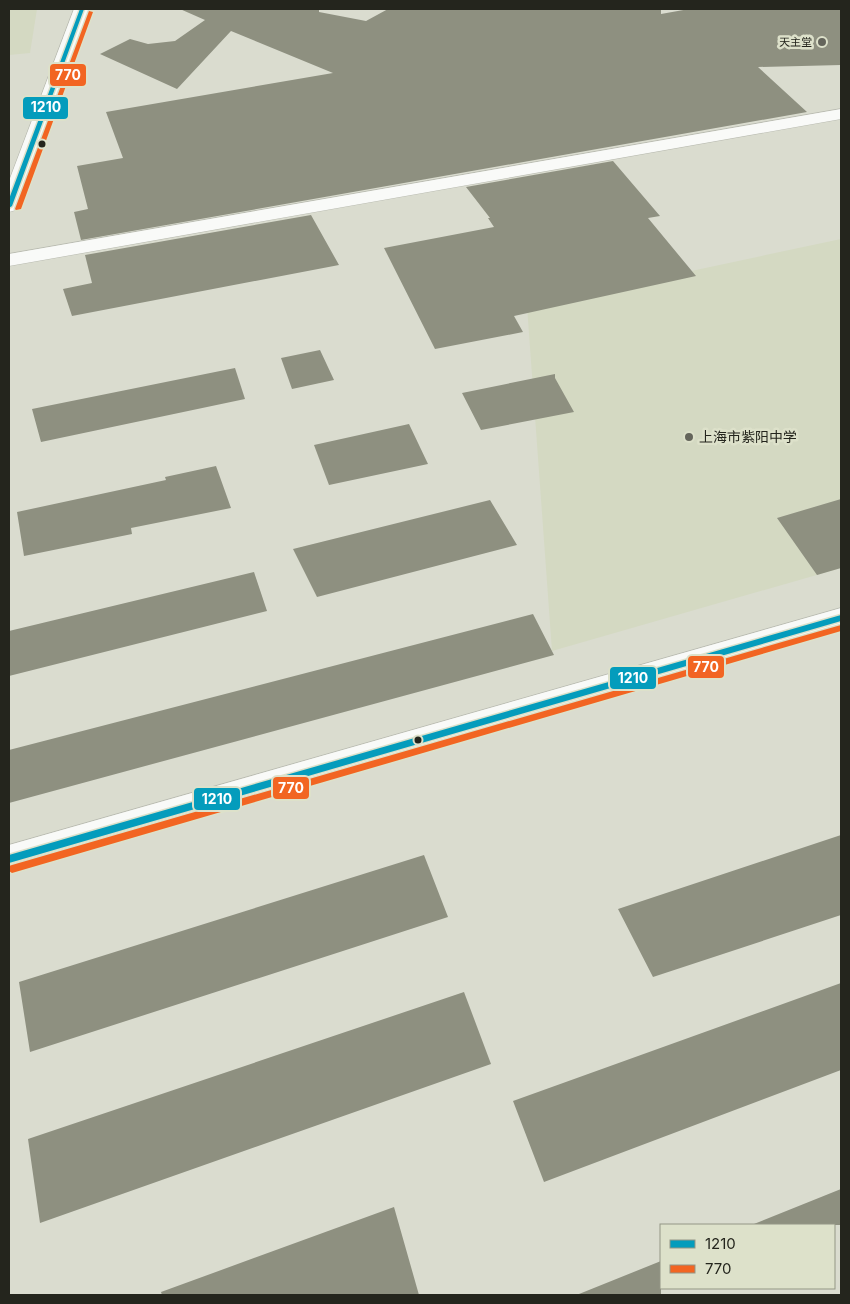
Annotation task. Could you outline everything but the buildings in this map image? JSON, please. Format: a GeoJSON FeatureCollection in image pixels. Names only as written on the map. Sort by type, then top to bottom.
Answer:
{"type":"FeatureCollection","features":[{"type":"Feature","properties":{"kind":"street"},"geometry":{"type":"LineString","coordinates":[[9,206],[82,9]]}},
{"type":"Feature","properties":{"kind":"street"},"geometry":{"type":"LineString","coordinates":[[9,260],[841,114]]}},
{"type":"Feature","properties":{"kind":"street"},"geometry":{"type":"LineString","coordinates":[[9,859],[841,618]]}},
{"type":"Feature","properties":{"kind":"shaded area"},"geometry":{"type":"Polygon","coordinates":[[[9,9],[37,9],[30,53],[9,55],[9,9]]]}},
{"type":"Feature","properties":{"kind":"shaded area","name":"上海市紫阳中学"},"geometry":{"type":"Polygon","coordinates":[[[841,239],[841,568],[552,651],[527,306],[841,239]]]}},
{"type":"Feature","properties":{"kind":"transit line","name":"1210"},"geometry":{"type":"LineString","coordinates":[[9,206],[82,9]]}},
{"type":"Feature","properties":{"kind":"transit line","name":"770"},"geometry":{"type":"LineString","coordinates":[[18,209],[91,12]]}},
{"type":"Feature","properties":{"kind":"transit line","name":"1210"},"geometry":{"type":"LineString","coordinates":[[9,859],[841,618]]}},
{"type":"Feature","properties":{"kind":"transit line","name":"770"},"geometry":{"type":"LineString","coordinates":[[12,869],[841,628]]}},
{"type":"Feature","properties":{"kind":"place","name":"天主堂"},"geometry":{"type":"Point","coordinates":[822,42]}},
{"type":"Feature","properties":{"kind":"place","name":"上海市紫阳中学"},"geometry":{"type":"Point","coordinates":[689,437]}}]}
